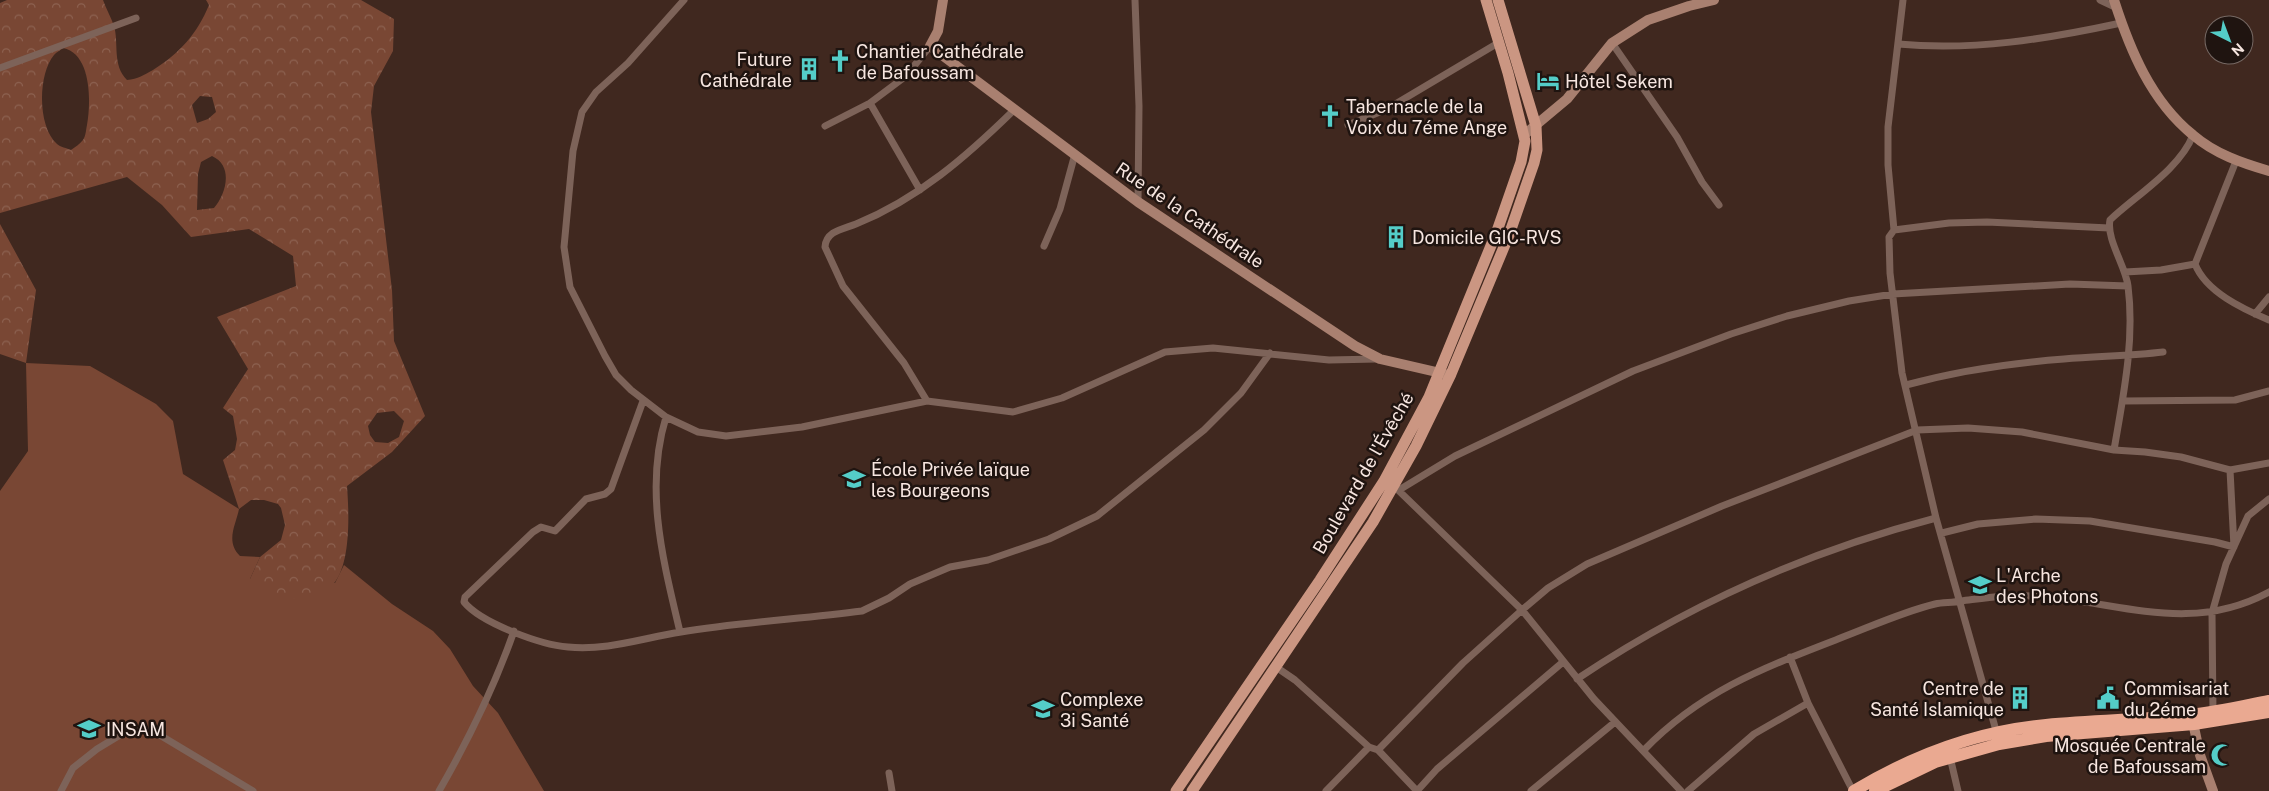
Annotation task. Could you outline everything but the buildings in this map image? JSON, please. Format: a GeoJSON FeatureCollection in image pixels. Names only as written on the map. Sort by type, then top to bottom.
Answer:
{"type":"FeatureCollection","features":[{"type":"Feature","properties":{"kind":"highway"},"geometry":{"type":"LineString","coordinates":[[1875,791],[1950,757],[1998,739],[2044,725],[2193,720],[2269,701]]}},
{"type":"Feature","properties":{"kind":"highway"},"geometry":{"type":"LineString","coordinates":[[2213,716],[2269,712]]}},
{"type":"Feature","properties":{"kind":"highway"},"geometry":{"type":"LineString","coordinates":[[1854,791],[1889,771],[1931,752],[1998,739]]}},
{"type":"Feature","properties":{"kind":"main road","name":"Boulevard de l'Évêché"},"geometry":{"type":"LineString","coordinates":[[1445,374],[1509,199],[1524,152],[1524,135],[1486,0]]}},
{"type":"Feature","properties":{"kind":"main road","name":"Boulevard de l'Évêché"},"geometry":{"type":"LineString","coordinates":[[1192,791],[1373,522],[1392,486],[1509,235],[1534,163],[1537,150],[1536,126],[1498,0]]}},
{"type":"Feature","properties":{"kind":"main road","name":"Boulevard de l'Évêché"},"geometry":{"type":"LineString","coordinates":[[1176,791],[1320,580],[1392,486]]}},
{"type":"Feature","properties":{"kind":"street"},"geometry":{"type":"LineString","coordinates":[[684,0],[628,63],[587,104],[576,132],[564,247],[570,287],[616,375],[643,401],[666,416],[698,432],[726,436],[802,427],[927,401],[1014,412],[1062,398],[1165,352],[1214,348],[1328,360],[1380,359]]}},
{"type":"Feature","properties":{"kind":"street"},"geometry":{"type":"LineString","coordinates":[[825,126],[870,103],[906,76],[930,46],[938,31],[943,0]]}},
{"type":"Feature","properties":{"kind":"street"},"geometry":{"type":"LineString","coordinates":[[1135,0],[1139,106],[1138,202]]}},
{"type":"Feature","properties":{"kind":"street"},"geometry":{"type":"LineString","coordinates":[[1524,135],[1567,100],[1612,43],[1648,20],[1689,6],[1714,0]]}},
{"type":"Feature","properties":{"kind":"street"},"geometry":{"type":"LineString","coordinates":[[1903,0],[1888,127],[1888,165],[1894,230],[1889,244],[1902,373],[1917,430],[1936,518],[1942,533],[1959,602],[1998,739]]}},
{"type":"Feature","properties":{"kind":"street"},"geometry":{"type":"LineString","coordinates":[[2100,0],[2115,4],[2140,67],[2158,98],[2193,135],[2236,161],[2269,172]]}},
{"type":"Feature","properties":{"kind":"street"},"geometry":{"type":"LineString","coordinates":[[0,68],[136,18]]}},
{"type":"Feature","properties":{"kind":"street"},"geometry":{"type":"LineString","coordinates":[[1898,44],[1937,48],[1986,45],[2064,35],[2121,23]]}},
{"type":"Feature","properties":{"kind":"street"},"geometry":{"type":"LineString","coordinates":[[1348,125],[1387,109],[1498,43]]}},
{"type":"Feature","properties":{"kind":"street"},"geometry":{"type":"LineString","coordinates":[[1612,43],[1677,137],[1702,182],[1718,205]]}},
{"type":"Feature","properties":{"kind":"street","name":"Rue de la Cathédrale"},"geometry":{"type":"LineString","coordinates":[[930,46],[1138,202],[1341,337],[1380,359],[1445,374]]}},
{"type":"Feature","properties":{"kind":"street"},"geometry":{"type":"LineString","coordinates":[[870,103],[920,190]]}},
{"type":"Feature","properties":{"kind":"street"},"geometry":{"type":"LineString","coordinates":[[927,401],[904,363],[849,296],[825,247],[826,242],[831,234],[879,215],[920,190],[978,145],[1014,110]]}},
{"type":"Feature","properties":{"kind":"street"},"geometry":{"type":"LineString","coordinates":[[2114,450],[2123,401],[2130,334],[2128,286],[2125,272],[2109,228],[2110,220],[2172,165],[2190,143],[2193,135]]}},
{"type":"Feature","properties":{"kind":"street"},"geometry":{"type":"LineString","coordinates":[[1044,246],[1060,209],[1075,154]]}},
{"type":"Feature","properties":{"kind":"street"},"geometry":{"type":"LineString","coordinates":[[2236,161],[2196,264],[2199,274],[2212,288],[2255,314],[2269,320]]}},
{"type":"Feature","properties":{"kind":"street"},"geometry":{"type":"LineString","coordinates":[[1894,230],[1949,223],[1987,222],[2109,228]]}},
{"type":"Feature","properties":{"kind":"street"},"geometry":{"type":"LineString","coordinates":[[2125,272],[2161,270],[2196,264]]}},
{"type":"Feature","properties":{"kind":"street"},"geometry":{"type":"LineString","coordinates":[[1681,791],[1577,679],[1522,610],[1392,486],[1633,371],[1787,316],[1849,301],[1893,294],[2070,284],[2128,286]]}},
{"type":"Feature","properties":{"kind":"street"},"geometry":{"type":"LineString","coordinates":[[2255,314],[2269,297]]}},
{"type":"Feature","properties":{"kind":"street"},"geometry":{"type":"LineString","coordinates":[[1906,385],[1945,374],[2064,359],[2128,356],[2163,352]]}},
{"type":"Feature","properties":{"kind":"street"},"geometry":{"type":"LineString","coordinates":[[643,401],[611,489],[604,494],[586,499],[555,531],[541,527],[533,532],[465,597],[464,602],[471,610],[514,632],[540,641],[578,648],[636,642],[680,632],[862,611],[889,598],[910,584],[950,567],[988,560],[1049,539],[1097,516],[1204,430],[1241,393],[1270,353]]}},
{"type":"Feature","properties":{"kind":"street"},"geometry":{"type":"LineString","coordinates":[[2123,401],[2235,400],[2269,391]]}},
{"type":"Feature","properties":{"kind":"street"},"geometry":{"type":"LineString","coordinates":[[666,416],[656,454],[658,522],[662,555],[680,632]]}},
{"type":"Feature","properties":{"kind":"street"},"geometry":{"type":"LineString","coordinates":[[1378,750],[1463,663],[1522,610],[1548,588],[1588,564],[1722,506],[1917,430],[2000,429],[2114,450],[2181,457],[2230,470],[2269,463]]}},
{"type":"Feature","properties":{"kind":"street"},"geometry":{"type":"LineString","coordinates":[[2230,470],[2234,547]]}},
{"type":"Feature","properties":{"kind":"street"},"geometry":{"type":"LineString","coordinates":[[2213,716],[2212,613],[2226,564],[2248,516],[2269,499]]}},
{"type":"Feature","properties":{"kind":"street"},"geometry":{"type":"LineString","coordinates":[[1577,679],[1663,626],[1754,581],[1896,528],[1936,518]]}},
{"type":"Feature","properties":{"kind":"street"},"geometry":{"type":"LineString","coordinates":[[1942,533],[1978,524],[2036,519],[2090,521],[2215,542],[2234,547]]}},
{"type":"Feature","properties":{"kind":"street"},"geometry":{"type":"LineString","coordinates":[[1644,750],[1663,731],[1702,701],[1741,678],[1790,657],[1935,604],[1994,596],[2032,596],[2090,602],[2153,613],[2212,613],[2251,602],[2269,592]]}},
{"type":"Feature","properties":{"kind":"street"},"geometry":{"type":"LineString","coordinates":[[439,791],[467,743],[495,685],[514,632]]}},
{"type":"Feature","properties":{"kind":"street"},"geometry":{"type":"LineString","coordinates":[[1790,657],[1808,703],[1854,791]]}},
{"type":"Feature","properties":{"kind":"street"},"geometry":{"type":"LineString","coordinates":[[1276,667],[1294,680],[1369,748],[1378,750],[1417,791],[1443,764],[1563,662]]}},
{"type":"Feature","properties":{"kind":"street"},"geometry":{"type":"LineString","coordinates":[[1688,791],[1754,734],[1808,703]]}},
{"type":"Feature","properties":{"kind":"street"},"geometry":{"type":"LineString","coordinates":[[2193,720],[2200,755],[2213,791]]}},
{"type":"Feature","properties":{"kind":"street"},"geometry":{"type":"LineString","coordinates":[[1530,791],[1615,722]]}},
{"type":"Feature","properties":{"kind":"street"},"geometry":{"type":"LineString","coordinates":[[61,791],[73,768],[96,749],[125,732],[141,729],[158,734],[253,791]]}},
{"type":"Feature","properties":{"kind":"street"},"geometry":{"type":"LineString","coordinates":[[1326,791],[1369,748]]}},
{"type":"Feature","properties":{"kind":"street"},"geometry":{"type":"LineString","coordinates":[[1950,757],[1958,791]]}},
{"type":"Feature","properties":{"kind":"street"},"geometry":{"type":"LineString","coordinates":[[889,773],[892,791]]}},
{"type":"Feature","properties":{"kind":"green space"},"geometry":{"type":"Polygon","coordinates":[[[7,0],[103,0],[114,26],[119,68],[127,80],[138,78],[153,70],[187,42],[199,25],[209,5],[206,0],[361,0],[394,19],[393,51],[374,86],[371,112],[392,290],[394,341],[425,416],[392,452],[347,486],[348,536],[344,562],[335,582],[311,601],[274,596],[250,579],[260,557],[281,540],[285,525],[281,508],[278,504],[264,500],[251,500],[239,509],[223,460],[235,450],[237,439],[233,416],[223,408],[248,369],[217,317],[296,286],[293,256],[249,229],[191,237],[162,205],[127,177],[0,213],[0,3],[7,0]],[[63,48],[56,53],[45,74],[42,100],[43,113],[50,136],[58,145],[71,150],[85,137],[89,105],[87,80],[80,59],[73,52],[63,48]],[[200,96],[192,105],[197,123],[208,119],[216,112],[212,97],[200,96]],[[212,156],[201,162],[198,174],[197,210],[214,208],[222,195],[226,180],[223,166],[219,161],[212,156]],[[394,411],[377,413],[368,426],[370,435],[375,442],[388,443],[399,437],[404,421],[394,411]]]}},
{"type":"Feature","properties":{"kind":"green space"},"geometry":{"type":"Polygon","coordinates":[[[0,224],[36,290],[26,363],[0,354],[0,224]]]}},
{"type":"Feature","properties":{"kind":"green space"},"geometry":{"type":"Polygon","coordinates":[[[26,363],[90,366],[156,404],[173,421],[183,474],[239,509],[232,539],[233,545],[240,556],[260,557],[250,579],[335,583],[344,565],[392,604],[433,631],[450,649],[473,686],[498,713],[544,791],[0,791],[0,491],[28,451],[26,363]]]}},
{"type":"Feature","properties":{"kind":"place","name":"Chantier Cathédrale de Bafoussam"},"geometry":{"type":"Point","coordinates":[840,61]}},
{"type":"Feature","properties":{"kind":"place","name":"Future Cathédrale"},"geometry":{"type":"Point","coordinates":[809,69]}},
{"type":"Feature","properties":{"kind":"place","name":"Hôtel Sekem"},"geometry":{"type":"Point","coordinates":[1548,81]}},
{"type":"Feature","properties":{"kind":"place","name":"Tabernacle de la Voix du 7éme Ange"},"geometry":{"type":"Point","coordinates":[1330,116]}},
{"type":"Feature","properties":{"kind":"place","name":"Domicile GIC-RVS"},"geometry":{"type":"Point","coordinates":[1396,237]}},
{"type":"Feature","properties":{"kind":"place","name":"École Privée laïque les Bourgeons"},"geometry":{"type":"Point","coordinates":[854,479]}},
{"type":"Feature","properties":{"kind":"place","name":"L'Arche des Photons"},"geometry":{"type":"Point","coordinates":[1980,585]}},
{"type":"Feature","properties":{"kind":"place","name":"Centre de Santé Islamique"},"geometry":{"type":"Point","coordinates":[2020,698]}},
{"type":"Feature","properties":{"kind":"place","name":"Commisariat du 2éme"},"geometry":{"type":"Point","coordinates":[2108,698]}},
{"type":"Feature","properties":{"kind":"place","name":"Complexe 3i Santé"},"geometry":{"type":"Point","coordinates":[1043,709]}},
{"type":"Feature","properties":{"kind":"place","name":"INSAM"},"geometry":{"type":"Point","coordinates":[89,729]}},
{"type":"Feature","properties":{"kind":"place","name":"Mosquée Centrale de Bafoussam"},"geometry":{"type":"Point","coordinates":[2222,755]}}]}
